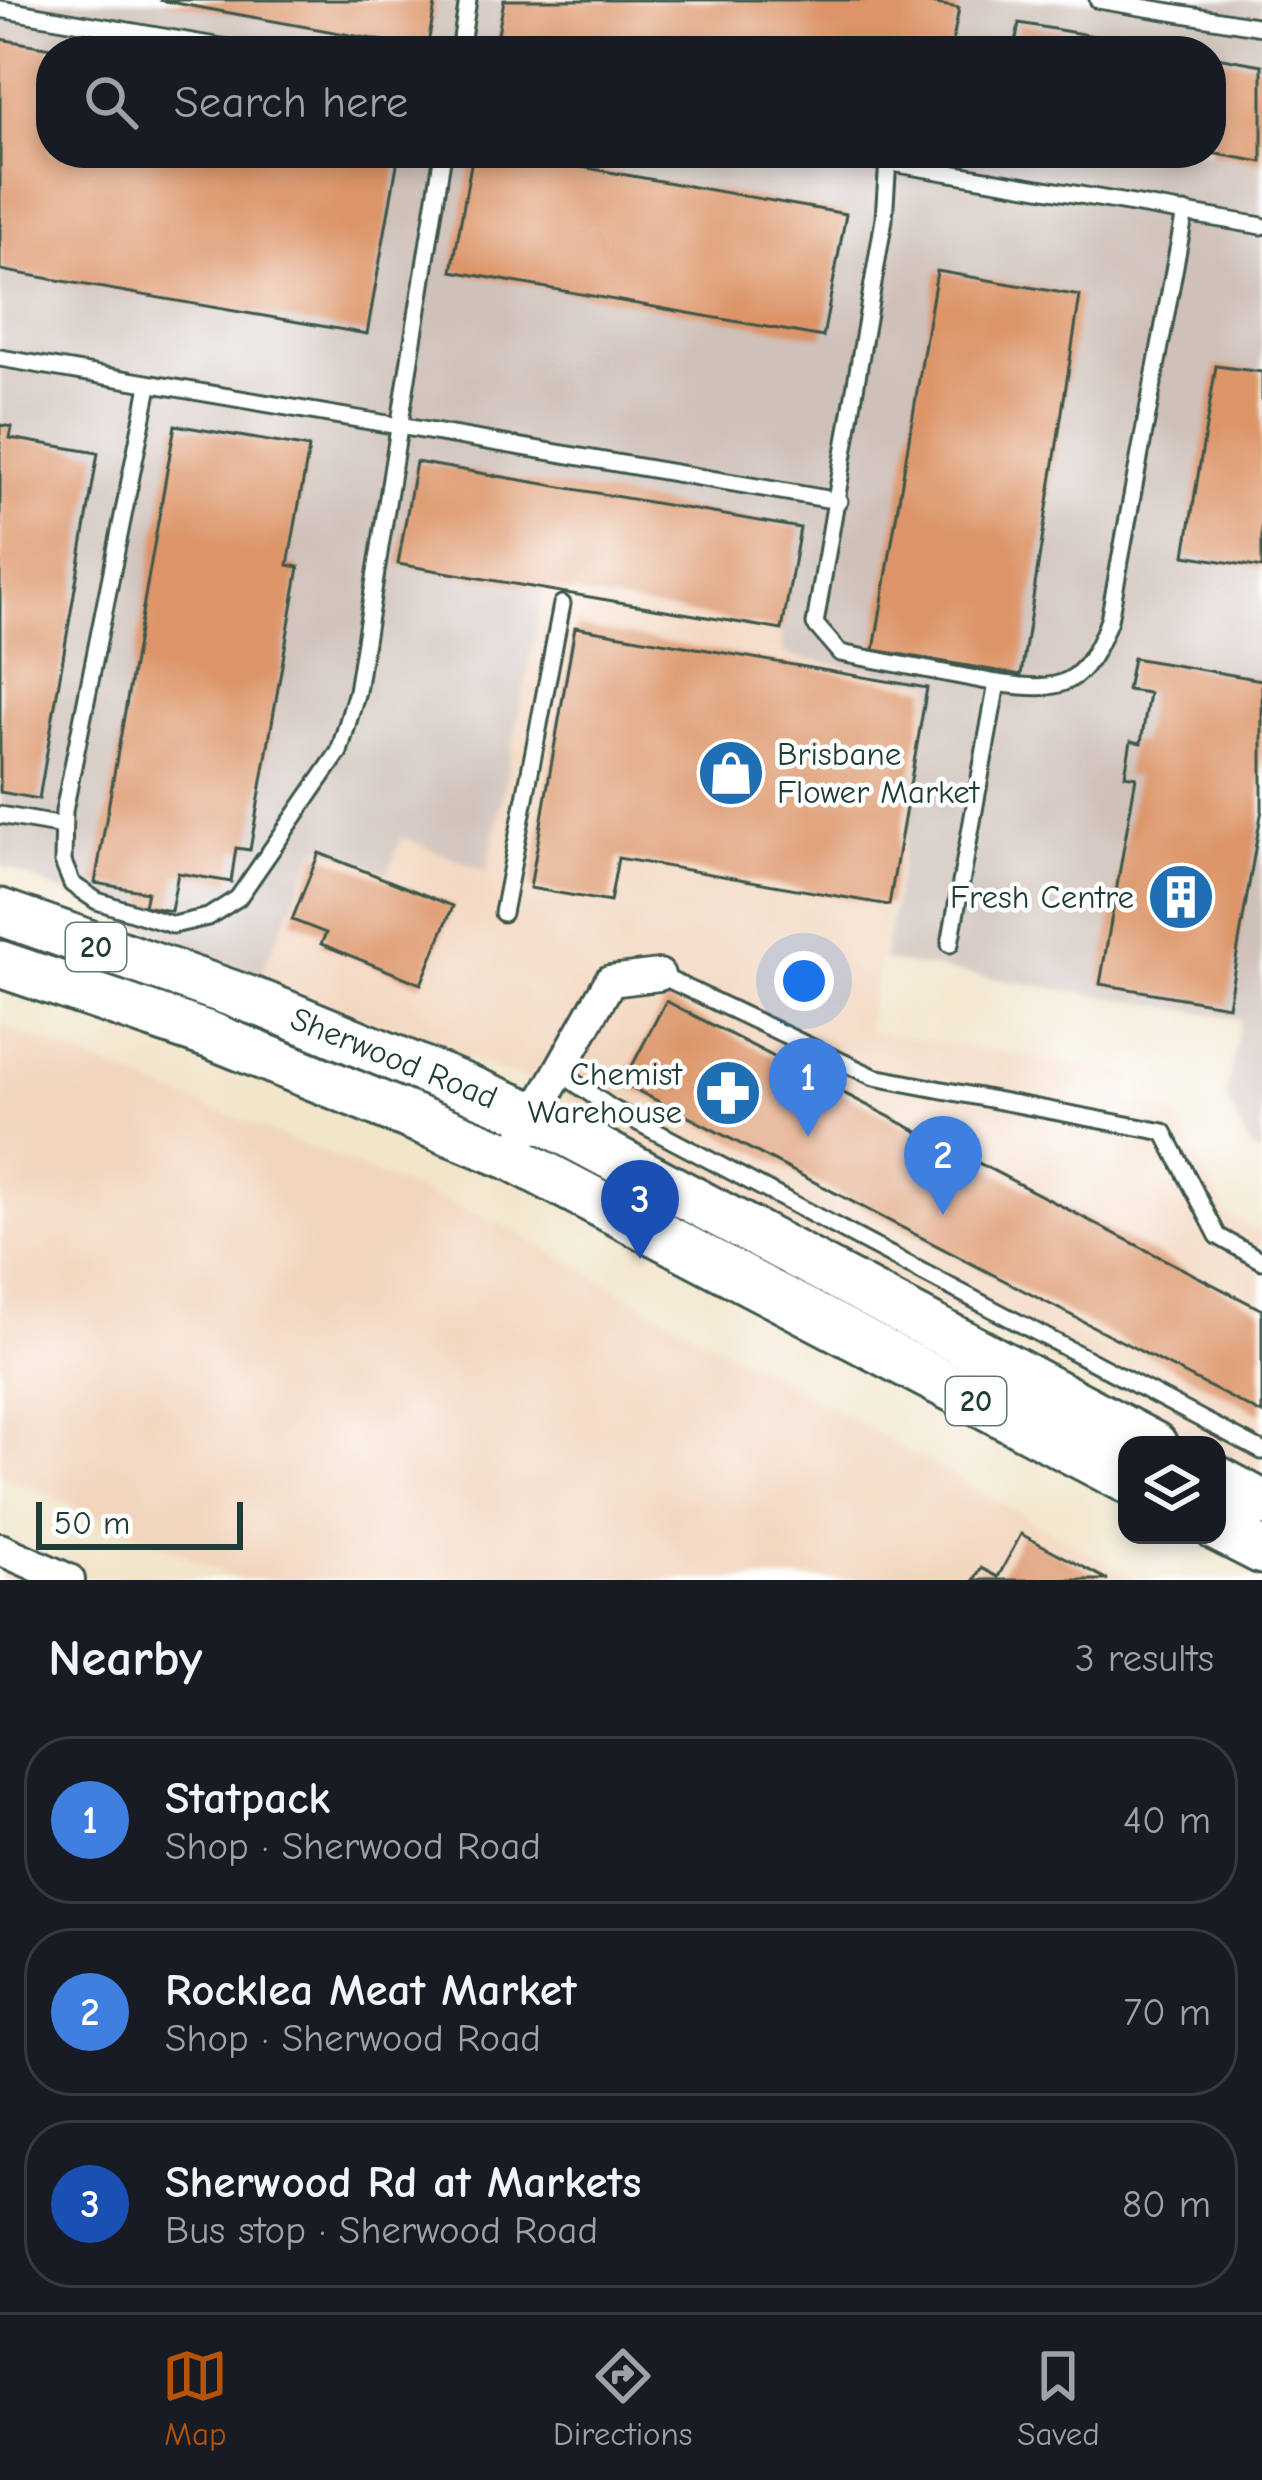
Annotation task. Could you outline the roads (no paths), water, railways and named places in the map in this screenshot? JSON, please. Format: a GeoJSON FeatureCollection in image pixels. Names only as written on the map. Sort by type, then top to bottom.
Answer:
{"type":"FeatureCollection","features":[{"type":"Feature","properties":{"kind":"main road","name":"Sherwood Road"},"geometry":{"type":"LineString","coordinates":[[0,912],[265,1005],[532,1114],[1137,1436]]}},
{"type":"Feature","properties":{"kind":"main road","name":"Sherwood Road"},"geometry":{"type":"LineString","coordinates":[[0,964],[212,1036],[512,1157],[1118,1475]]}},
{"type":"Feature","properties":{"kind":"main road"},"geometry":{"type":"LineString","coordinates":[[1232,1499],[1262,1551]]}},
{"type":"Feature","properties":{"kind":"street"},"geometry":{"type":"LineString","coordinates":[[512,1157],[610,982],[658,975]]}},
{"type":"Feature","properties":{"kind":"street"},"geometry":{"type":"LineString","coordinates":[[0,1549],[69,1580]]}},
{"type":"Feature","properties":{"kind":"lane"},"geometry":{"type":"LineString","coordinates":[[462,36],[468,0]]}},
{"type":"Feature","properties":{"kind":"lane"},"geometry":{"type":"LineString","coordinates":[[1098,0],[1262,28]]}},
{"type":"Feature","properties":{"kind":"lane"},"geometry":{"type":"LineString","coordinates":[[0,9],[158,36]]}},
{"type":"Feature","properties":{"kind":"lane"},"geometry":{"type":"LineString","coordinates":[[149,386],[63,826],[63,862],[72,884],[97,901],[173,925],[208,916],[238,898],[339,752],[357,691],[440,168]]}},
{"type":"Feature","properties":{"kind":"lane"},"geometry":{"type":"LineString","coordinates":[[887,168],[884,219],[815,624],[839,653],[997,683],[1046,690],[1078,676],[1094,658],[1108,620],[1185,212]]}},
{"type":"Feature","properties":{"kind":"lane"},"geometry":{"type":"LineString","coordinates":[[934,168],[1262,226]]}},
{"type":"Feature","properties":{"kind":"lane"},"geometry":{"type":"LineString","coordinates":[[0,358],[839,501]]}},
{"type":"Feature","properties":{"kind":"lane"},"geometry":{"type":"LineString","coordinates":[[503,913],[562,604]]}},
{"type":"Feature","properties":{"kind":"lane"},"geometry":{"type":"LineString","coordinates":[[950,944],[997,683]]}},
{"type":"Feature","properties":{"kind":"lane"},"geometry":{"type":"LineString","coordinates":[[0,815],[63,826]]}},
{"type":"Feature","properties":{"kind":"lane"},"geometry":{"type":"LineString","coordinates":[[658,975],[874,1077],[1164,1132],[1218,1236],[1262,1262]]}},
{"type":"Feature","properties":{"kind":"lane"},"geometry":{"type":"LineString","coordinates":[[558,1071],[611,1108],[1255,1447],[1232,1499]]}},
{"type":"Feature","properties":{"kind":"place","name":"Brisbane Flower Market"},"geometry":{"type":"Point","coordinates":[731,773]}},
{"type":"Feature","properties":{"kind":"place","name":"Fresh Centre"},"geometry":{"type":"Point","coordinates":[1181,897]}},
{"type":"Feature","properties":{"kind":"place","name":"Chemist Warehouse"},"geometry":{"type":"Point","coordinates":[728,1093]}},
{"type":"Feature","properties":{"kind":"place","name":"Statpack"},"geometry":{"type":"Point","coordinates":[808,1137]}},
{"type":"Feature","properties":{"kind":"place","name":"Rocklea Meat Market"},"geometry":{"type":"Point","coordinates":[943,1215]}},
{"type":"Feature","properties":{"kind":"place","name":"Sherwood Rd at Markets"},"geometry":{"type":"Point","coordinates":[640,1259]}}]}
